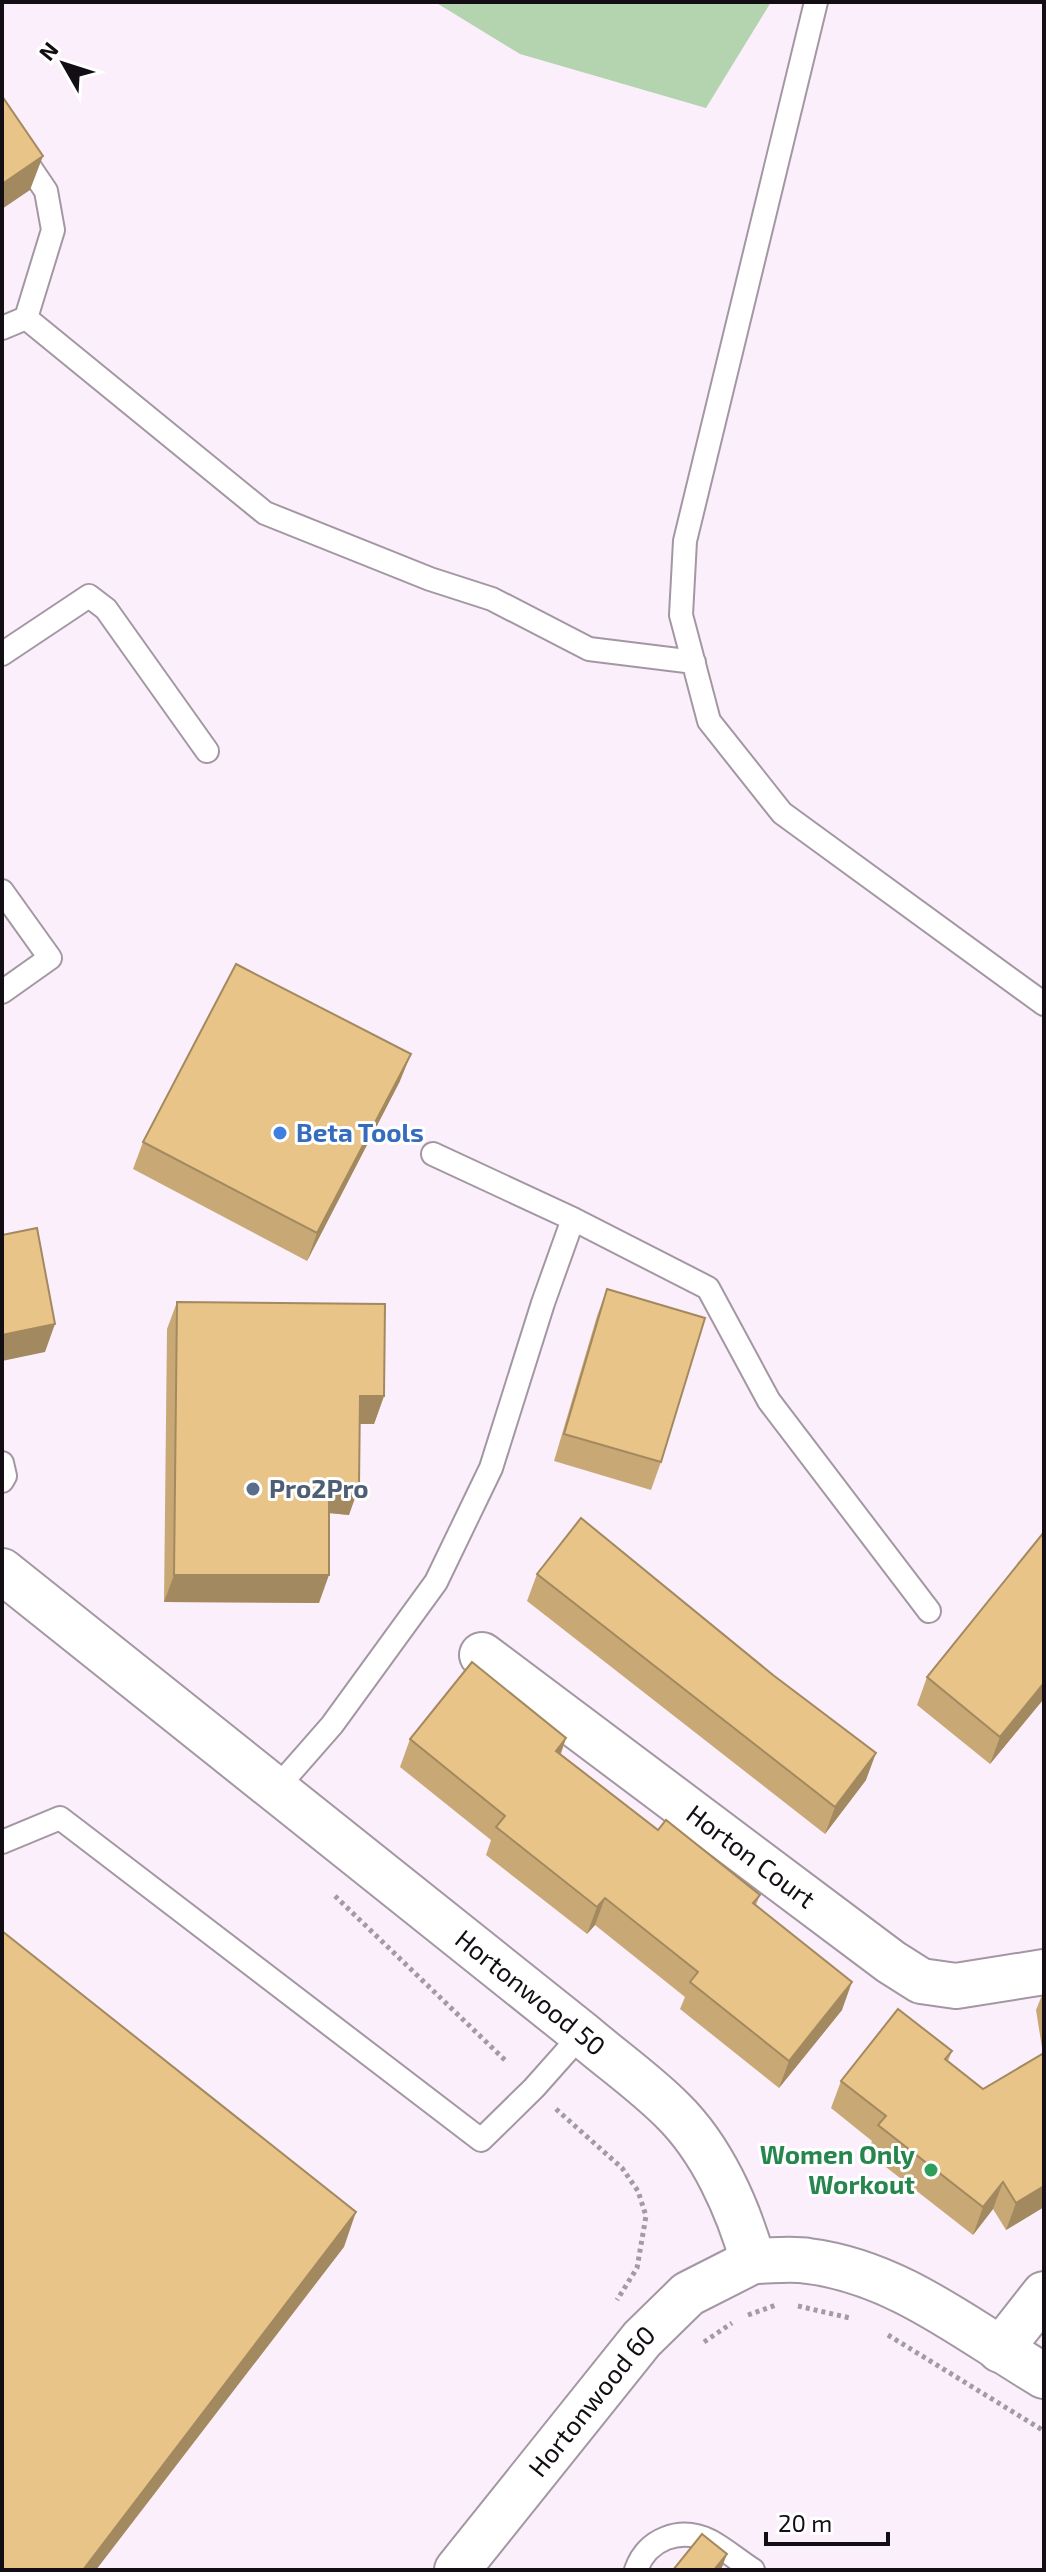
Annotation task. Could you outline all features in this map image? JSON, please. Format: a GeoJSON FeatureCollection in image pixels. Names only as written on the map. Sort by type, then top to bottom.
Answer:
{"type":"FeatureCollection","features":[{"type":"Feature","properties":{"kind":"street","name":"Hortonwood 50"},"geometry":{"type":"LineString","coordinates":[[2,1571],[673,2110],[705,2151],[741,2225],[753,2261]]}},
{"type":"Feature","properties":{"kind":"street","name":"Horton Court"},"geometry":{"type":"LineString","coordinates":[[482,1655],[891,1962],[921,1981],[956,1986],[1044,1972]]}},
{"type":"Feature","properties":{"kind":"street"},"geometry":{"type":"LineString","coordinates":[[753,2261],[805,2260],[843,2267],[877,2278],[924,2300],[1044,2376]]}},
{"type":"Feature","properties":{"kind":"street","name":"Hortonwood 60"},"geometry":{"type":"LineString","coordinates":[[457,2570],[642,2339],[688,2294],[753,2261]]}},
{"type":"Feature","properties":{"kind":"street"},"geometry":{"type":"LineString","coordinates":[[1000,2350],[1044,2294]]}},
{"type":"Feature","properties":{"kind":"lane"},"geometry":{"type":"LineString","coordinates":[[805,2],[811,24]]}},
{"type":"Feature","properties":{"kind":"lane"},"geometry":{"type":"LineString","coordinates":[[816,2],[685,541],[681,615],[709,721],[782,813],[1044,1004]]}},
{"type":"Feature","properties":{"kind":"lane"},"geometry":{"type":"LineString","coordinates":[[2,126],[46,191],[53,230],[26,318]]}},
{"type":"Feature","properties":{"kind":"lane"},"geometry":{"type":"LineString","coordinates":[[26,318],[265,513],[430,579],[492,599],[589,649],[694,662]]}},
{"type":"Feature","properties":{"kind":"lane"},"geometry":{"type":"LineString","coordinates":[[2,328],[26,318]]}},
{"type":"Feature","properties":{"kind":"lane"},"geometry":{"type":"LineString","coordinates":[[2,654],[89,596],[106,609],[207,751]]}},
{"type":"Feature","properties":{"kind":"lane"},"geometry":{"type":"LineString","coordinates":[[2,891],[50,958],[2,992]]}},
{"type":"Feature","properties":{"kind":"lane"},"geometry":{"type":"LineString","coordinates":[[433,1154],[573,1219],[708,1288],[769,1401],[929,1611]]}},
{"type":"Feature","properties":{"kind":"lane"},"geometry":{"type":"LineString","coordinates":[[275,1790],[332,1725],[436,1582],[491,1468],[573,1219]]}},
{"type":"Feature","properties":{"kind":"lane"},"geometry":{"type":"LineString","coordinates":[[2,1463],[5,1476],[2,1481]]}},
{"type":"Feature","properties":{"kind":"lane"},"geometry":{"type":"LineString","coordinates":[[2,1842],[60,1818],[481,2140],[534,2088],[582,2034]]}},
{"type":"Feature","properties":{"kind":"lane"},"geometry":{"type":"LineString","coordinates":[[636,2570],[640,2558],[657,2541],[679,2533],[707,2540],[753,2570]]}},
{"type":"Feature","properties":{"kind":"path"},"geometry":{"type":"LineString","coordinates":[[331,1892],[507,2062]]}},
{"type":"Feature","properties":{"kind":"path"},"geometry":{"type":"LineString","coordinates":[[556,2109],[622,2168],[638,2191],[646,2216],[637,2268],[615,2303]]}},
{"type":"Feature","properties":{"kind":"path"},"geometry":{"type":"LineString","coordinates":[[700,2345],[739,2318],[784,2303],[854,2319]]}},
{"type":"Feature","properties":{"kind":"path"},"geometry":{"type":"LineString","coordinates":[[882,2331],[1044,2431]]}},
{"type":"Feature","properties":{"kind":"green space"},"geometry":{"type":"Polygon","coordinates":[[[435,2],[771,2],[706,108],[520,54],[435,2]]]}},
{"type":"Feature","properties":{"kind":"building"},"geometry":{"type":"Polygon","coordinates":[[[2,96],[43,156],[2,184],[2,96]]]}},
{"type":"Feature","properties":{"kind":"building"},"geometry":{"type":"Polygon","coordinates":[[[236,964],[411,1054],[317,1233],[143,1142],[236,964]]]}},
{"type":"Feature","properties":{"kind":"building"},"geometry":{"type":"Polygon","coordinates":[[[37,1228],[55,1324],[2,1335],[2,1235],[37,1228]]]}},
{"type":"Feature","properties":{"kind":"building"},"geometry":{"type":"Polygon","coordinates":[[[607,1289],[705,1318],[661,1462],[564,1434],[607,1289]]]}},
{"type":"Feature","properties":{"kind":"building"},"geometry":{"type":"Polygon","coordinates":[[[177,1302],[385,1304],[384,1396],[360,1396],[359,1487],[329,1485],[329,1575],[174,1575],[177,1302]]]}},
{"type":"Feature","properties":{"kind":"building"},"geometry":{"type":"Polygon","coordinates":[[[581,1518],[773,1675],[876,1753],[835,1807],[537,1574],[581,1518]]]}},
{"type":"Feature","properties":{"kind":"building"},"geometry":{"type":"Polygon","coordinates":[[[1044,1532],[1044,1683],[1000,1737],[927,1677],[1044,1532]]]}},
{"type":"Feature","properties":{"kind":"building"},"geometry":{"type":"Polygon","coordinates":[[[472,1662],[566,1738],[556,1751],[658,1830],[666,1820],[760,1895],[753,1903],[852,1982],[789,2061],[690,1982],[698,1972],[605,1898],[597,1907],[496,1827],[505,1816],[410,1739],[472,1662]]]}},
{"type":"Feature","properties":{"kind":"building"},"geometry":{"type":"Polygon","coordinates":[[[2,1931],[356,2212],[83,2570],[2,2570],[2,1931]]]}},
{"type":"Feature","properties":{"kind":"building"},"geometry":{"type":"Polygon","coordinates":[[[898,2009],[952,2051],[945,2059],[983,2089],[1044,2053],[1044,2186],[1016,2203],[1003,2182],[983,2207],[878,2125],[886,2116],[841,2081],[898,2009]]]}},
{"type":"Feature","properties":{"kind":"building"},"geometry":{"type":"Polygon","coordinates":[[[702,2534],[727,2554],[714,2570],[673,2570],[702,2534]]]}},
{"type":"Feature","properties":{"kind":"place","name":"Beta Tools"},"geometry":{"type":"Point","coordinates":[280,1133]}},
{"type":"Feature","properties":{"kind":"place","name":"Pro2Pro"},"geometry":{"type":"Point","coordinates":[253,1489]}},
{"type":"Feature","properties":{"kind":"place","name":"Women Only Workout"},"geometry":{"type":"Point","coordinates":[931,2170]}}]}
